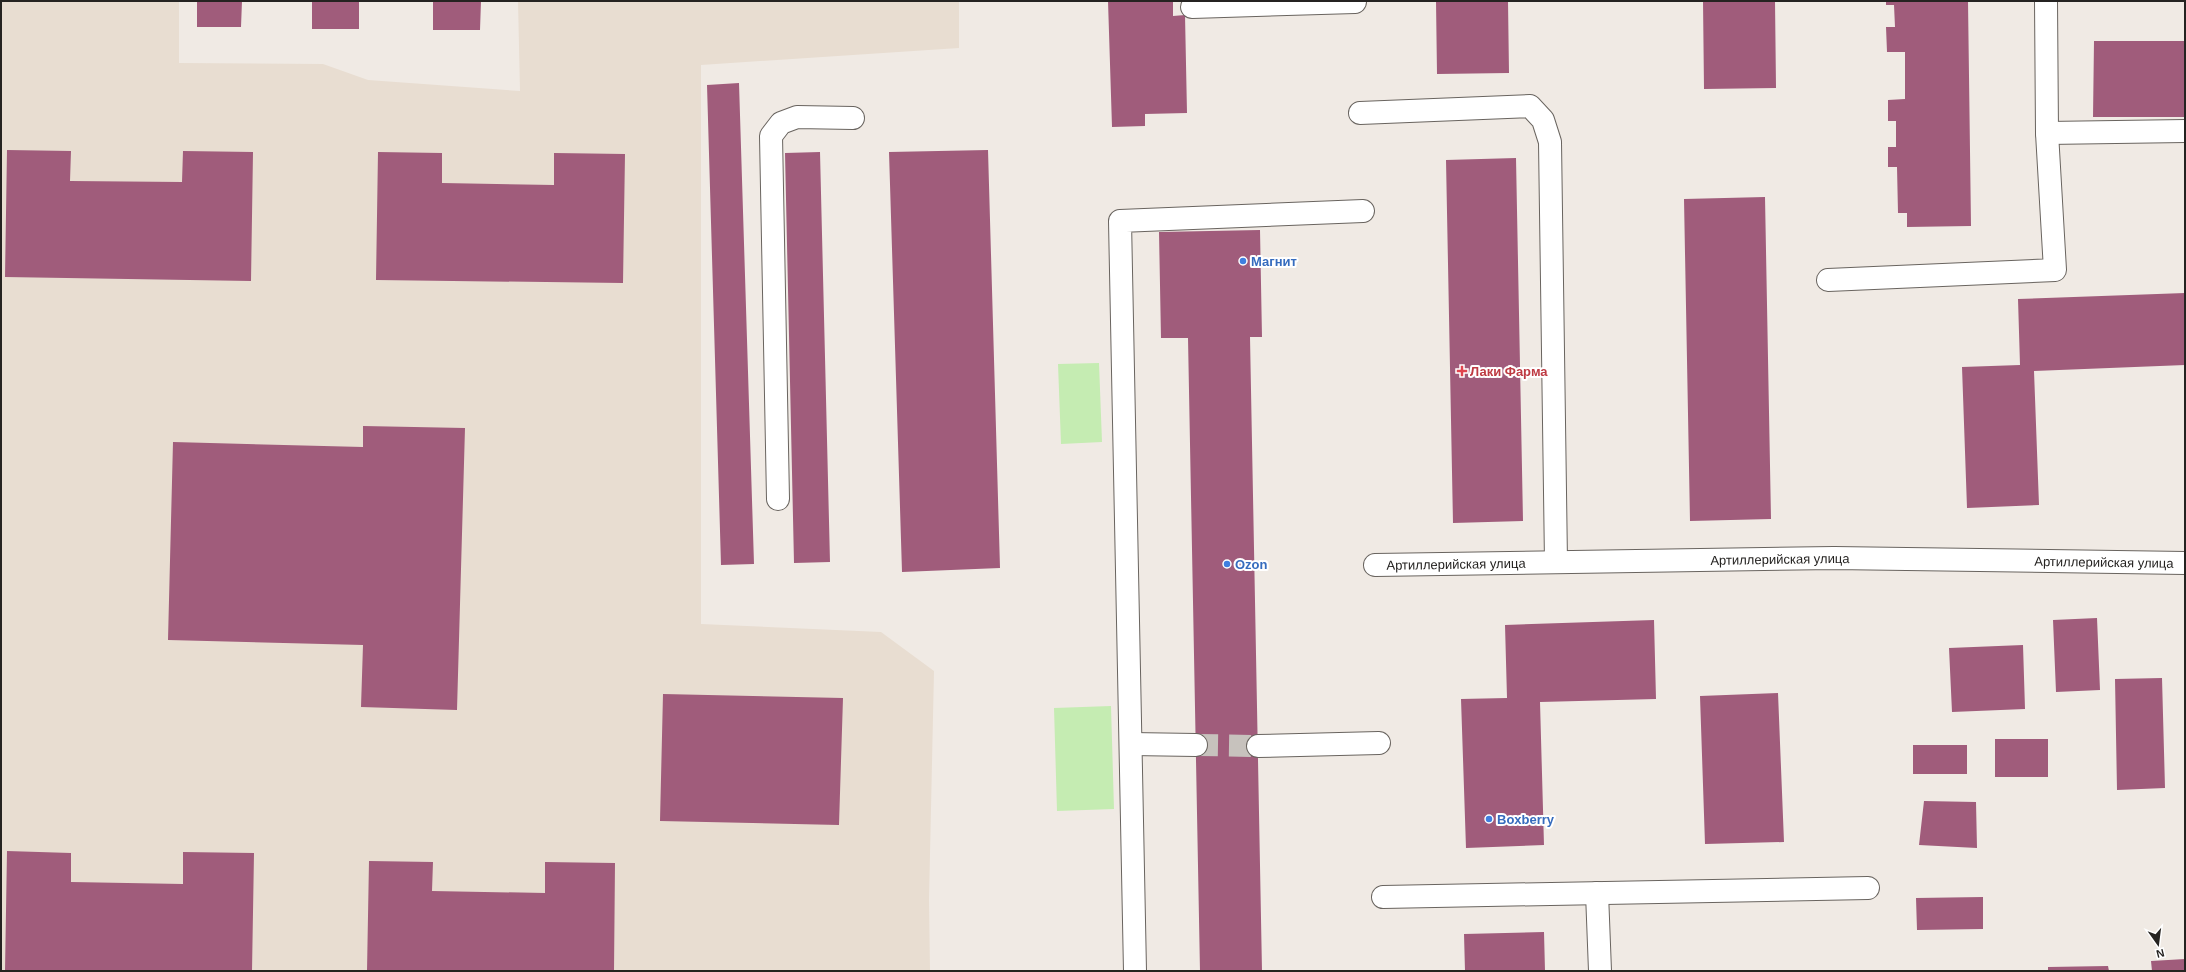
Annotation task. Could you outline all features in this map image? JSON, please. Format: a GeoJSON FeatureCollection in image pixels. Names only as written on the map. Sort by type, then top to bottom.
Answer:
{"type":"FeatureCollection","features":[{"type":"Feature","properties":{"kind":"street"},"geometry":{"type":"LineString","coordinates":[[1828,280],[2055,270],[2047,133],[2046,1]]}},
{"type":"Feature","properties":{"kind":"street"},"geometry":{"type":"LineString","coordinates":[[1192,7],[1355,2]]}},
{"type":"Feature","properties":{"kind":"street"},"geometry":{"type":"LineString","coordinates":[[1360,113],[1530,106],[1543,120],[1550,142],[1556,562]]}},
{"type":"Feature","properties":{"kind":"street"},"geometry":{"type":"LineString","coordinates":[[778,499],[771,136],[781,123],[797,117],[853,118]]}},
{"type":"Feature","properties":{"kind":"street"},"geometry":{"type":"LineString","coordinates":[[2047,133],[2185,131]]}},
{"type":"Feature","properties":{"kind":"street"},"geometry":{"type":"LineString","coordinates":[[1135,971],[1120,220],[1363,211]]}},
{"type":"Feature","properties":{"kind":"street","name":"Артиллерийская улица"},"geometry":{"type":"LineString","coordinates":[[1375,565],[1854,558],[2185,563]]}},
{"type":"Feature","properties":{"kind":"street"},"geometry":{"type":"LineString","coordinates":[[1258,746],[1379,743]]}},
{"type":"Feature","properties":{"kind":"street"},"geometry":{"type":"LineString","coordinates":[[1130,744],[1196,745]]}},
{"type":"Feature","properties":{"kind":"street"},"geometry":{"type":"LineString","coordinates":[[1383,897],[1868,888]]}},
{"type":"Feature","properties":{"kind":"street"},"geometry":{"type":"LineString","coordinates":[[1597,893],[1600,971]]}},
{"type":"Feature","properties":{"kind":"shaded area"},"geometry":{"type":"Polygon","coordinates":[[[1,1],[179,1],[179,63],[323,64],[368,80],[520,91],[518,1],[959,1],[959,48],[701,65],[701,624],[881,632],[934,671],[929,900],[930,971],[1,971],[1,1]]]}},
{"type":"Feature","properties":{"kind":"green space"},"geometry":{"type":"Polygon","coordinates":[[[1099,363],[1102,442],[1061,444],[1058,364],[1099,363]]]}},
{"type":"Feature","properties":{"kind":"green space"},"geometry":{"type":"Polygon","coordinates":[[[1111,706],[1114,809],[1057,811],[1054,708],[1111,706]]]}},
{"type":"Feature","properties":{"kind":"building"},"geometry":{"type":"Polygon","coordinates":[[[197,1],[242,1],[241,27],[197,27],[197,1]]]}},
{"type":"Feature","properties":{"kind":"building"},"geometry":{"type":"Polygon","coordinates":[[[312,1],[359,1],[359,29],[312,29],[312,1]]]}},
{"type":"Feature","properties":{"kind":"building"},"geometry":{"type":"Polygon","coordinates":[[[433,1],[481,1],[480,30],[433,30],[433,1]]]}},
{"type":"Feature","properties":{"kind":"building"},"geometry":{"type":"Polygon","coordinates":[[[1108,1],[1173,1],[1173,16],[1185,15],[1187,113],[1145,114],[1145,126],[1112,127],[1108,1]]]}},
{"type":"Feature","properties":{"kind":"building"},"geometry":{"type":"Polygon","coordinates":[[[1436,1],[1508,1],[1509,73],[1437,74],[1436,1]]]}},
{"type":"Feature","properties":{"kind":"building"},"geometry":{"type":"Polygon","coordinates":[[[1703,1],[1775,1],[1776,88],[1704,89],[1703,1]]]}},
{"type":"Feature","properties":{"kind":"building"},"geometry":{"type":"Polygon","coordinates":[[[1886,1],[1968,1],[1971,226],[1907,227],[1907,213],[1898,213],[1897,167],[1888,167],[1888,147],[1896,147],[1896,121],[1888,121],[1888,100],[1905,99],[1905,52],[1887,52],[1886,27],[1895,27],[1894,5],[1886,5],[1886,1]]]}},
{"type":"Feature","properties":{"kind":"building"},"geometry":{"type":"Polygon","coordinates":[[[2094,41],[2185,41],[2185,117],[2093,117],[2094,41]]]}},
{"type":"Feature","properties":{"kind":"building"},"geometry":{"type":"Polygon","coordinates":[[[739,83],[754,564],[721,565],[707,85],[739,83]]]}},
{"type":"Feature","properties":{"kind":"building"},"geometry":{"type":"Polygon","coordinates":[[[7,150],[71,151],[70,181],[182,182],[183,151],[253,152],[251,281],[5,277],[7,150]]]}},
{"type":"Feature","properties":{"kind":"building"},"geometry":{"type":"Polygon","coordinates":[[[988,150],[1000,568],[902,572],[889,152],[988,150]]]}},
{"type":"Feature","properties":{"kind":"building"},"geometry":{"type":"Polygon","coordinates":[[[378,152],[442,153],[442,183],[554,185],[554,153],[625,154],[623,283],[376,280],[378,152]]]}},
{"type":"Feature","properties":{"kind":"building"},"geometry":{"type":"Polygon","coordinates":[[[820,152],[830,562],[794,563],[785,153],[820,152]]]}},
{"type":"Feature","properties":{"kind":"building"},"geometry":{"type":"Polygon","coordinates":[[[1516,158],[1523,521],[1453,523],[1446,160],[1516,158]]]}},
{"type":"Feature","properties":{"kind":"building"},"geometry":{"type":"Polygon","coordinates":[[[1765,197],[1771,519],[1690,521],[1684,199],[1765,197]]]}},
{"type":"Feature","properties":{"kind":"building"},"geometry":{"type":"Polygon","coordinates":[[[1260,230],[1262,337],[1250,337],[1262,971],[1200,971],[1188,338],[1161,338],[1159,232],[1260,230]]]}},
{"type":"Feature","properties":{"kind":"building"},"geometry":{"type":"Polygon","coordinates":[[[2185,293],[2185,365],[2034,371],[2039,505],[1967,508],[1962,367],[2020,365],[2018,299],[2185,293]]]}},
{"type":"Feature","properties":{"kind":"building"},"geometry":{"type":"Polygon","coordinates":[[[363,426],[465,428],[457,710],[361,707],[363,645],[168,640],[173,442],[363,447],[363,426]]]}},
{"type":"Feature","properties":{"kind":"building"},"geometry":{"type":"Polygon","coordinates":[[[2097,618],[2100,690],[2056,692],[2053,620],[2097,618]]]}},
{"type":"Feature","properties":{"kind":"building"},"geometry":{"type":"Polygon","coordinates":[[[1654,620],[1656,699],[1540,702],[1544,845],[1466,848],[1461,699],[1507,698],[1505,625],[1654,620]]]}},
{"type":"Feature","properties":{"kind":"building"},"geometry":{"type":"Polygon","coordinates":[[[2023,645],[2025,709],[1952,712],[1949,648],[2023,645]]]}},
{"type":"Feature","properties":{"kind":"building"},"geometry":{"type":"Polygon","coordinates":[[[2162,678],[2165,788],[2117,790],[2115,679],[2162,678]]]}},
{"type":"Feature","properties":{"kind":"building"},"geometry":{"type":"Polygon","coordinates":[[[1778,693],[1784,842],[1705,844],[1700,696],[1778,693]]]}},
{"type":"Feature","properties":{"kind":"building"},"geometry":{"type":"Polygon","coordinates":[[[663,694],[843,698],[839,825],[660,821],[663,694]]]}},
{"type":"Feature","properties":{"kind":"building"},"geometry":{"type":"Polygon","coordinates":[[[1995,739],[2048,739],[2048,777],[1995,777],[1995,739]]]}},
{"type":"Feature","properties":{"kind":"building"},"geometry":{"type":"Polygon","coordinates":[[[1913,745],[1967,745],[1967,774],[1913,774],[1913,745]]]}},
{"type":"Feature","properties":{"kind":"building"},"geometry":{"type":"Polygon","coordinates":[[[1924,801],[1976,802],[1977,848],[1919,845],[1924,801]]]}},
{"type":"Feature","properties":{"kind":"building"},"geometry":{"type":"Polygon","coordinates":[[[7,851],[71,853],[71,882],[183,884],[183,852],[254,853],[252,971],[5,971],[7,851]]]}},
{"type":"Feature","properties":{"kind":"building"},"geometry":{"type":"Polygon","coordinates":[[[369,861],[433,862],[432,891],[545,893],[545,862],[615,863],[614,971],[367,971],[369,861]]]}},
{"type":"Feature","properties":{"kind":"building"},"geometry":{"type":"Polygon","coordinates":[[[1983,897],[1983,929],[1917,930],[1916,898],[1983,897]]]}},
{"type":"Feature","properties":{"kind":"building"},"geometry":{"type":"Polygon","coordinates":[[[1544,932],[1545,971],[1465,971],[1464,934],[1544,932]]]}},
{"type":"Feature","properties":{"kind":"building"},"geometry":{"type":"Polygon","coordinates":[[[2185,959],[2185,971],[2152,971],[2151,961],[2185,959]]]}},
{"type":"Feature","properties":{"kind":"building"},"geometry":{"type":"Polygon","coordinates":[[[2108,966],[2109,971],[2048,971],[2048,967],[2108,966]]]}},
{"type":"Feature","properties":{"kind":"tunnel"},"geometry":{"type":"LineString","coordinates":[[1196,745],[1258,746]]}},
{"type":"Feature","properties":{"kind":"place","name":"Магнит"},"geometry":{"type":"Point","coordinates":[1243,261]}},
{"type":"Feature","properties":{"kind":"place","name":"Лаки Фарма"},"geometry":{"type":"Point","coordinates":[1462,371]}},
{"type":"Feature","properties":{"kind":"place","name":"Ozon"},"geometry":{"type":"Point","coordinates":[1227,564]}},
{"type":"Feature","properties":{"kind":"place","name":"Boxberry"},"geometry":{"type":"Point","coordinates":[1489,819]}}]}
